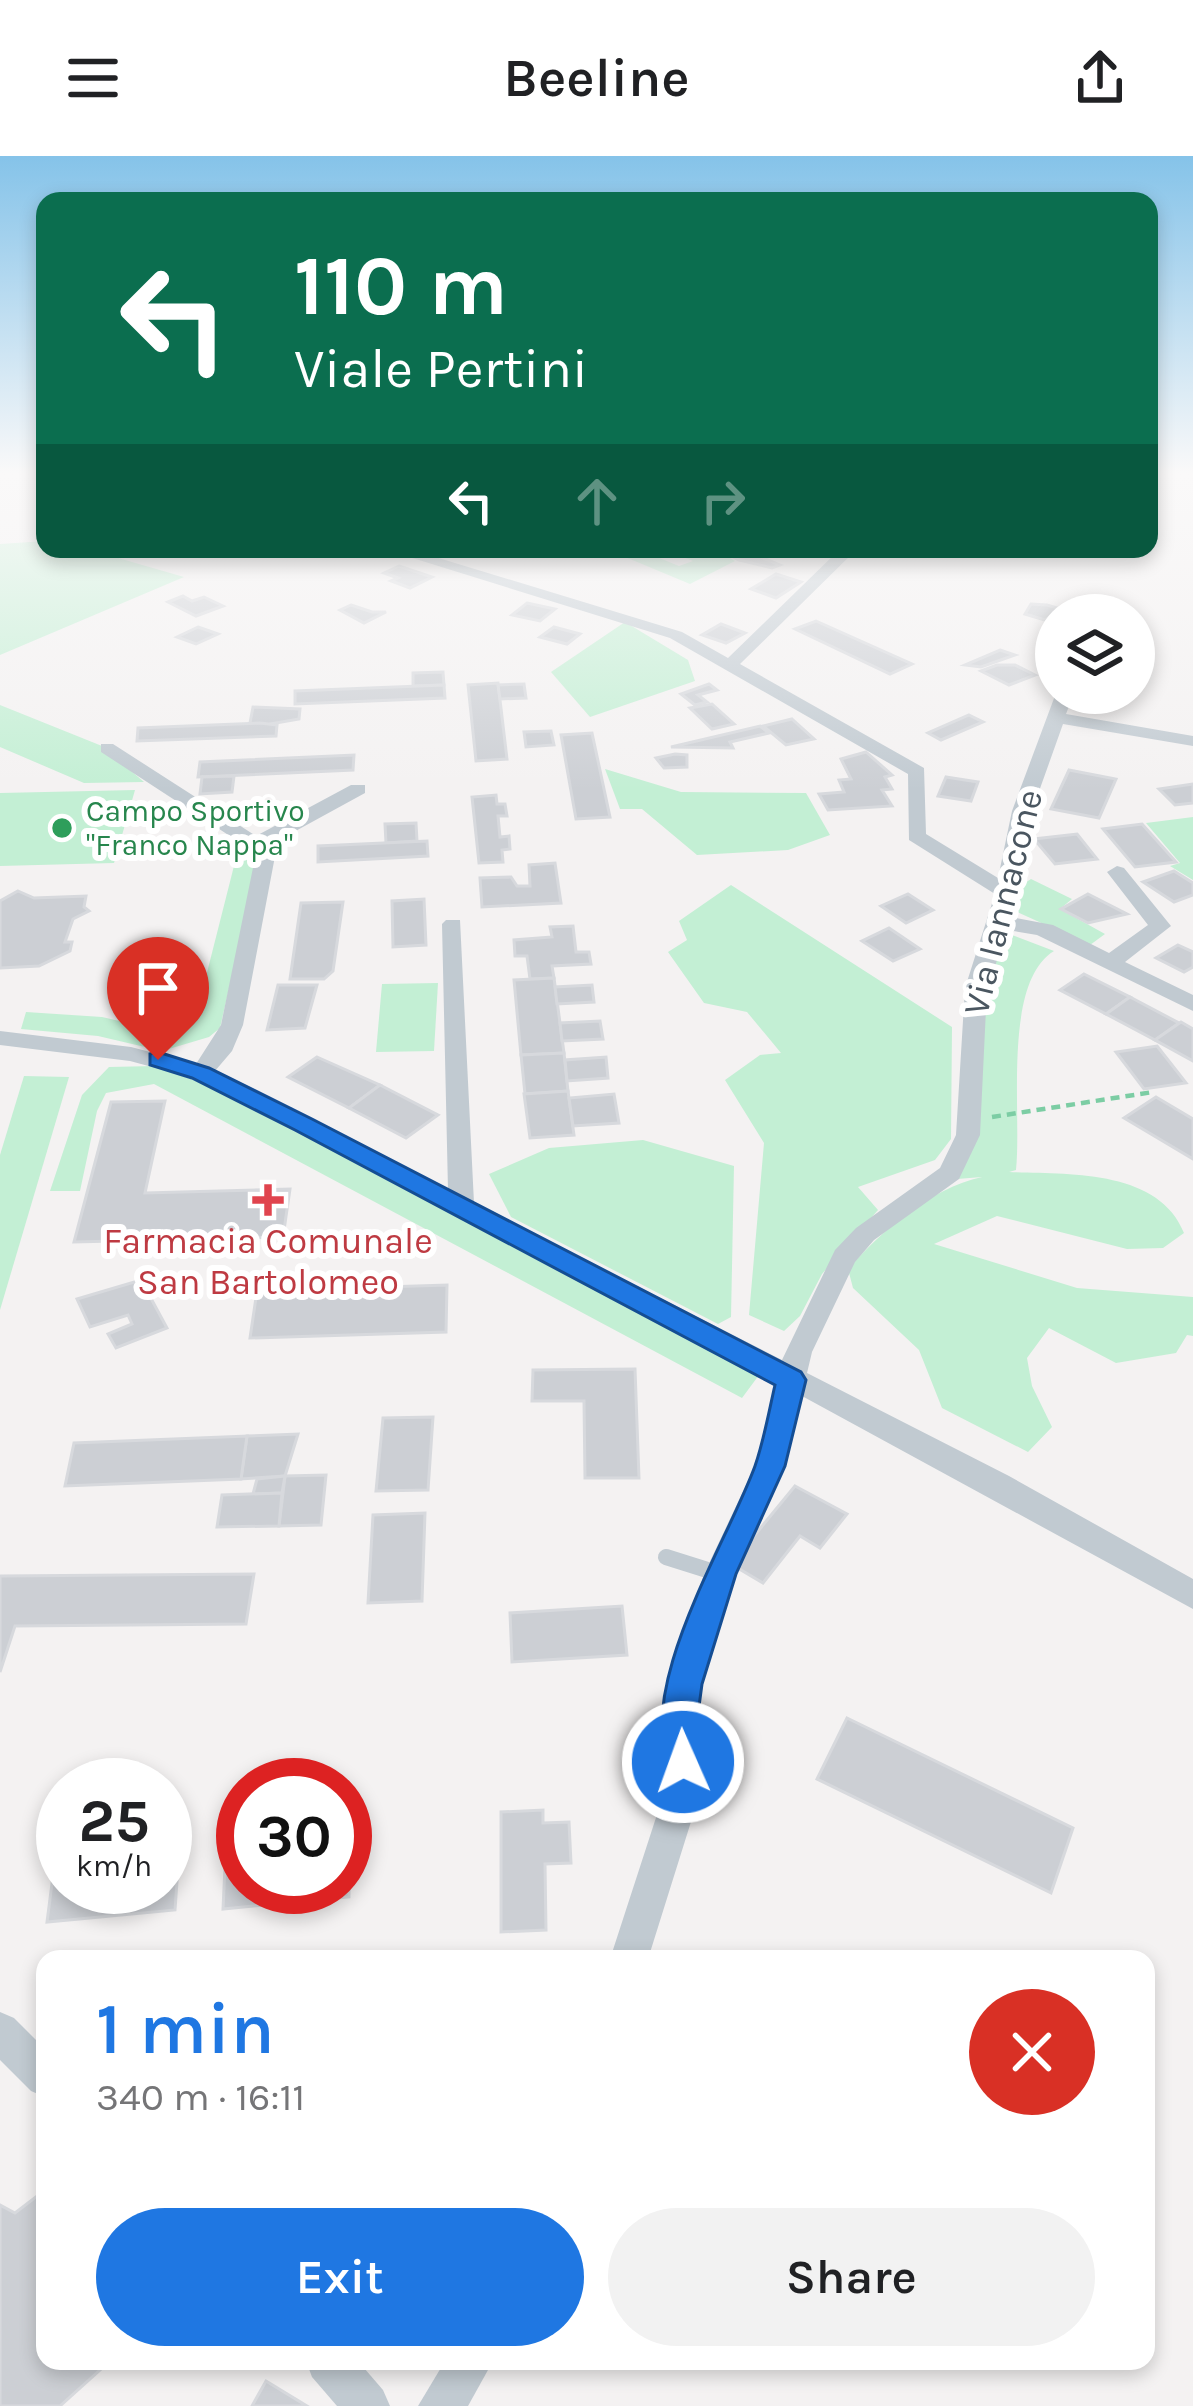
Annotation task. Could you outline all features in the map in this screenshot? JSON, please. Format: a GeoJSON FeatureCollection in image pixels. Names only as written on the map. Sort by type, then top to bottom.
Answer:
{"type":"FeatureCollection","features":[{"type":"Feature","properties":{"kind":"street"},"geometry":{"type":"LineString","coordinates":[[496,580],[676,635],[830,725],[910,765],[917,772],[916,836],[1004,891]]}},
{"type":"Feature","properties":{"kind":"street"},"geometry":{"type":"LineString","coordinates":[[731,664],[817,580]]}},
{"type":"Feature","properties":{"kind":"street","name":"Via Iannacone"},"geometry":{"type":"LineString","coordinates":[[632,1950],[682,1793],[681,1703],[720,1574],[770,1466],[798,1352],[844,1257],[866,1234],[950,1172],[961,1157],[968,1121],[970,1021],[999,925],[1022,811],[1059,714]]}},
{"type":"Feature","properties":{"kind":"street"},"geometry":{"type":"LineString","coordinates":[[1058,718],[1193,741]]}},
{"type":"Feature","properties":{"kind":"street"},"geometry":{"type":"LineString","coordinates":[[107,748],[266,851],[232,1024],[220,1051],[201,1073]]}},
{"type":"Feature","properties":{"kind":"street"},"geometry":{"type":"LineString","coordinates":[[258,843],[358,789]]}},
{"type":"Feature","properties":{"kind":"street"},"geometry":{"type":"LineString","coordinates":[[1111,962],[1160,926],[1117,872]]}},
{"type":"Feature","properties":{"kind":"street"},"geometry":{"type":"LineString","coordinates":[[452,924],[461,1204]]}},
{"type":"Feature","properties":{"kind":"street"},"geometry":{"type":"LineString","coordinates":[[999,925],[1028,924],[1193,1004]]}},
{"type":"Feature","properties":{"kind":"street"},"geometry":{"type":"LineString","coordinates":[[0,1038],[131,1054],[201,1073],[1016,1495],[1193,1595]]}},
{"type":"Feature","properties":{"kind":"street"},"geometry":{"type":"LineString","coordinates":[[0,2032],[36,2068]]}},
{"type":"Feature","properties":{"kind":"street"},"geometry":{"type":"LineString","coordinates":[[336,2370],[367,2406]]}},
{"type":"Feature","properties":{"kind":"street"},"geometry":{"type":"LineString","coordinates":[[441,2406],[465,2370]]}},
{"type":"Feature","properties":{"kind":"lane"},"geometry":{"type":"LineString","coordinates":[[666,1557],[720,1574]]}},
{"type":"Feature","properties":{"kind":"path"},"geometry":{"type":"LineString","coordinates":[[968,1121],[1153,1092]]}},
{"type":"Feature","properties":{"kind":"green space"},"geometry":{"type":"Polygon","coordinates":[[[0,580],[177,580],[0,655],[0,580]]]}},
{"type":"Feature","properties":{"kind":"green space"},"geometry":{"type":"Polygon","coordinates":[[[625,622],[688,660],[695,681],[590,717],[551,672],[625,622]]]}},
{"type":"Feature","properties":{"kind":"green space"},"geometry":{"type":"Polygon","coordinates":[[[0,705],[102,746],[144,782],[84,783],[0,747],[0,705]]]}},
{"type":"Feature","properties":{"kind":"green space"},"geometry":{"type":"Polygon","coordinates":[[[605,769],[681,792],[806,793],[830,835],[788,850],[697,855],[642,809],[620,809],[605,769]]]}},
{"type":"Feature","properties":{"kind":"green space","name":"Campo Sportivo \"Franco Nappa\""},"geometry":{"type":"Polygon","coordinates":[[[135,790],[114,863],[0,866],[0,793],[135,790]]]}},
{"type":"Feature","properties":{"kind":"green space"},"geometry":{"type":"Polygon","coordinates":[[[1193,817],[1193,880],[1170,866],[1180,863],[1146,823],[1193,817]]]}},
{"type":"Feature","properties":{"kind":"green space"},"geometry":{"type":"Polygon","coordinates":[[[259,857],[220,1028],[209,1037],[162,1051],[98,1036],[21,1029],[26,1012],[102,1017],[163,1031],[195,1020],[236,858],[259,857]]]}},
{"type":"Feature","properties":{"kind":"green space"},"geometry":{"type":"Polygon","coordinates":[[[1031,879],[1072,899],[1060,909],[1105,934],[1090,945],[1015,911],[1008,904],[1011,892],[1031,879]]]}},
{"type":"Feature","properties":{"kind":"green space"},"geometry":{"type":"Polygon","coordinates":[[[731,885],[952,1027],[951,1139],[935,1160],[858,1187],[878,1210],[822,1274],[800,1316],[784,1331],[749,1315],[764,1143],[725,1080],[760,1055],[781,1053],[747,1012],[704,1003],[668,952],[687,940],[679,921],[731,885]]]}},
{"type":"Feature","properties":{"kind":"green space"},"geometry":{"type":"Polygon","coordinates":[[[1007,933],[1054,951],[1038,967],[1021,1019],[1016,1170],[1009,1172],[1083,1175],[1133,1186],[1172,1212],[1184,1233],[1163,1248],[1127,1249],[997,1216],[934,1244],[1077,1288],[1193,1297],[1193,1336],[1187,1335],[1176,1353],[1116,1363],[1049,1328],[1027,1358],[1032,1386],[1052,1427],[1028,1452],[942,1408],[919,1350],[853,1288],[848,1269],[908,1213],[944,1191],[982,1177],[957,1179],[971,1030],[999,938],[1007,933]]]}},
{"type":"Feature","properties":{"kind":"green space"},"geometry":{"type":"Polygon","coordinates":[[[438,983],[434,1051],[376,1052],[382,984],[438,983]]]}},
{"type":"Feature","properties":{"kind":"green space"},"geometry":{"type":"Polygon","coordinates":[[[155,1066],[207,1085],[762,1371],[742,1398],[154,1084],[106,1093],[97,1111],[80,1191],[50,1191],[82,1095],[109,1067],[155,1066]]]}},
{"type":"Feature","properties":{"kind":"green space"},"geometry":{"type":"Polygon","coordinates":[[[24,1076],[69,1077],[0,1310],[0,1155],[24,1076]]]}},
{"type":"Feature","properties":{"kind":"green space"},"geometry":{"type":"Polygon","coordinates":[[[643,1140],[734,1166],[731,1317],[718,1324],[511,1217],[489,1174],[549,1148],[643,1140]]]}},
{"type":"Feature","properties":{"kind":"building"},"geometry":{"type":"Polygon","coordinates":[[[393,580],[426,580],[410,588],[393,580]]]}},
{"type":"Feature","properties":{"kind":"building"},"geometry":{"type":"Polygon","coordinates":[[[766,580],[801,582],[776,598],[751,589],[766,580]]]}},
{"type":"Feature","properties":{"kind":"building"},"geometry":{"type":"Polygon","coordinates":[[[183,596],[192,601],[204,597],[223,606],[196,616],[168,602],[183,596]]]}},
{"type":"Feature","properties":{"kind":"building"},"geometry":{"type":"Polygon","coordinates":[[[527,603],[555,609],[540,621],[512,615],[527,603]]]}},
{"type":"Feature","properties":{"kind":"building"},"geometry":{"type":"Polygon","coordinates":[[[351,605],[386,612],[364,623],[340,610],[351,605]]]}},
{"type":"Feature","properties":{"kind":"building"},"geometry":{"type":"Polygon","coordinates":[[[816,621],[912,664],[890,674],[795,629],[816,621]]]}},
{"type":"Feature","properties":{"kind":"building"},"geometry":{"type":"Polygon","coordinates":[[[721,624],[745,633],[726,643],[702,635],[721,624]]]}},
{"type":"Feature","properties":{"kind":"building"},"geometry":{"type":"Polygon","coordinates":[[[198,627],[218,634],[196,644],[177,637],[198,627]]]}},
{"type":"Feature","properties":{"kind":"building"},"geometry":{"type":"Polygon","coordinates":[[[554,627],[580,634],[567,644],[540,637],[554,627]]]}},
{"type":"Feature","properties":{"kind":"building"},"geometry":{"type":"Polygon","coordinates":[[[1000,650],[1015,655],[981,667],[965,665],[1000,650]]]}},
{"type":"Feature","properties":{"kind":"building"},"geometry":{"type":"Polygon","coordinates":[[[1015,665],[1035,675],[1009,685],[981,671],[1015,665]]]}},
{"type":"Feature","properties":{"kind":"building"},"geometry":{"type":"Polygon","coordinates":[[[443,672],[444,685],[413,686],[413,673],[443,672]]]}},
{"type":"Feature","properties":{"kind":"building"},"geometry":{"type":"Polygon","coordinates":[[[498,683],[507,759],[476,761],[468,685],[498,683]]]}},
{"type":"Feature","properties":{"kind":"building"},"geometry":{"type":"Polygon","coordinates":[[[524,684],[526,698],[500,699],[498,685],[524,684]]]}},
{"type":"Feature","properties":{"kind":"building"},"geometry":{"type":"Polygon","coordinates":[[[709,684],[717,690],[698,695],[707,702],[695,705],[681,694],[709,684]]]}},
{"type":"Feature","properties":{"kind":"building"},"geometry":{"type":"Polygon","coordinates":[[[444,685],[445,698],[295,704],[295,691],[444,685]]]}},
{"type":"Feature","properties":{"kind":"building"},"geometry":{"type":"Polygon","coordinates":[[[712,704],[734,724],[712,729],[690,708],[712,704]]]}},
{"type":"Feature","properties":{"kind":"building"},"geometry":{"type":"Polygon","coordinates":[[[253,707],[300,709],[299,719],[259,726],[250,723],[253,707]]]}},
{"type":"Feature","properties":{"kind":"building"},"geometry":{"type":"Polygon","coordinates":[[[969,715],[983,722],[941,740],[928,733],[969,715]]]}},
{"type":"Feature","properties":{"kind":"building"},"geometry":{"type":"Polygon","coordinates":[[[792,719],[814,739],[786,745],[763,726],[792,719]]]}},
{"type":"Feature","properties":{"kind":"building"},"geometry":{"type":"Polygon","coordinates":[[[277,725],[276,736],[137,741],[138,728],[277,725]]]}},
{"type":"Feature","properties":{"kind":"building"},"geometry":{"type":"Polygon","coordinates":[[[760,726],[769,733],[730,742],[733,748],[671,747],[760,726]]]}},
{"type":"Feature","properties":{"kind":"building"},"geometry":{"type":"Polygon","coordinates":[[[551,731],[554,745],[526,747],[524,732],[551,731]]]}},
{"type":"Feature","properties":{"kind":"building"},"geometry":{"type":"Polygon","coordinates":[[[592,733],[610,817],[576,819],[561,735],[592,733]]]}},
{"type":"Feature","properties":{"kind":"building"},"geometry":{"type":"Polygon","coordinates":[[[866,752],[892,775],[885,777],[892,789],[882,790],[892,806],[828,810],[819,794],[844,792],[839,780],[851,779],[841,759],[866,752]]]}},
{"type":"Feature","properties":{"kind":"building"},"geometry":{"type":"Polygon","coordinates":[[[354,755],[353,770],[198,777],[200,762],[354,755]]]}},
{"type":"Feature","properties":{"kind":"building"},"geometry":{"type":"Polygon","coordinates":[[[687,755],[687,767],[664,768],[656,758],[687,755]]]}},
{"type":"Feature","properties":{"kind":"building"},"geometry":{"type":"Polygon","coordinates":[[[1069,770],[1116,779],[1099,818],[1051,809],[1069,770]]]}},
{"type":"Feature","properties":{"kind":"building"},"geometry":{"type":"Polygon","coordinates":[[[234,776],[232,792],[200,794],[202,777],[234,776]]]}},
{"type":"Feature","properties":{"kind":"building"},"geometry":{"type":"Polygon","coordinates":[[[946,777],[978,782],[971,801],[938,796],[946,777]]]}},
{"type":"Feature","properties":{"kind":"building"},"geometry":{"type":"Polygon","coordinates":[[[1193,784],[1193,803],[1175,805],[1159,789],[1193,784]]]}},
{"type":"Feature","properties":{"kind":"building"},"geometry":{"type":"Polygon","coordinates":[[[496,795],[497,804],[505,804],[507,816],[498,816],[500,837],[509,836],[510,849],[502,850],[503,862],[479,863],[472,797],[496,795]]]}},
{"type":"Feature","properties":{"kind":"building"},"geometry":{"type":"Polygon","coordinates":[[[416,823],[417,841],[386,843],[385,824],[416,823]]]}},
{"type":"Feature","properties":{"kind":"building"},"geometry":{"type":"Polygon","coordinates":[[[1142,824],[1176,862],[1135,867],[1103,829],[1142,824]]]}},
{"type":"Feature","properties":{"kind":"building"},"geometry":{"type":"Polygon","coordinates":[[[1077,834],[1097,859],[1055,864],[1034,839],[1077,834]]]}},
{"type":"Feature","properties":{"kind":"building"},"geometry":{"type":"Polygon","coordinates":[[[427,841],[428,856],[318,862],[318,846],[427,841]]]}},
{"type":"Feature","properties":{"kind":"building"},"geometry":{"type":"Polygon","coordinates":[[[555,863],[561,903],[482,907],[480,878],[511,877],[517,886],[530,886],[529,865],[555,863]]]}},
{"type":"Feature","properties":{"kind":"building"},"geometry":{"type":"Polygon","coordinates":[[[1174,871],[1193,883],[1193,895],[1174,902],[1143,882],[1174,871]]]}},
{"type":"Feature","properties":{"kind":"building"},"geometry":{"type":"Polygon","coordinates":[[[18,891],[34,898],[86,896],[84,907],[89,911],[73,919],[65,942],[72,942],[70,951],[39,966],[0,968],[0,901],[18,891]]]}},
{"type":"Feature","properties":{"kind":"building"},"geometry":{"type":"Polygon","coordinates":[[[908,894],[933,910],[906,923],[881,906],[908,894]]]}},
{"type":"Feature","properties":{"kind":"building"},"geometry":{"type":"Polygon","coordinates":[[[1088,894],[1127,914],[1088,923],[1061,909],[1088,894]]]}},
{"type":"Feature","properties":{"kind":"building"},"geometry":{"type":"Polygon","coordinates":[[[424,899],[426,945],[393,947],[392,901],[424,899]]]}},
{"type":"Feature","properties":{"kind":"building"},"geometry":{"type":"Polygon","coordinates":[[[343,902],[333,971],[324,979],[290,979],[301,903],[343,902]]]}},
{"type":"Feature","properties":{"kind":"building"},"geometry":{"type":"Polygon","coordinates":[[[573,926],[576,952],[589,952],[591,964],[552,966],[554,978],[530,979],[527,956],[515,956],[514,940],[552,937],[550,927],[573,926]]]}},
{"type":"Feature","properties":{"kind":"building"},"geometry":{"type":"Polygon","coordinates":[[[889,928],[920,949],[893,961],[862,941],[889,928]]]}},
{"type":"Feature","properties":{"kind":"building"},"geometry":{"type":"Polygon","coordinates":[[[1178,945],[1193,952],[1193,967],[1184,972],[1156,958],[1178,945]]]}},
{"type":"Feature","properties":{"kind":"building"},"geometry":{"type":"Polygon","coordinates":[[[1084,974],[1130,997],[1106,1014],[1060,990],[1084,974]]]}},
{"type":"Feature","properties":{"kind":"building"},"geometry":{"type":"Polygon","coordinates":[[[554,978],[564,1053],[521,1055],[514,980],[554,978]]]}},
{"type":"Feature","properties":{"kind":"building"},"geometry":{"type":"Polygon","coordinates":[[[278,985],[317,985],[305,1028],[267,1030],[278,985]]]}},
{"type":"Feature","properties":{"kind":"building"},"geometry":{"type":"Polygon","coordinates":[[[592,985],[594,1002],[557,1004],[555,987],[592,985]]]}},
{"type":"Feature","properties":{"kind":"building"},"geometry":{"type":"Polygon","coordinates":[[[1130,997],[1179,1023],[1155,1040],[1106,1014],[1130,997]]]}},
{"type":"Feature","properties":{"kind":"building"},"geometry":{"type":"Polygon","coordinates":[[[600,1021],[603,1039],[562,1041],[560,1023],[600,1021]]]}},
{"type":"Feature","properties":{"kind":"building"},"geometry":{"type":"Polygon","coordinates":[[[1181,1022],[1193,1029],[1193,1061],[1155,1040],[1181,1022]]]}},
{"type":"Feature","properties":{"kind":"building"},"geometry":{"type":"Polygon","coordinates":[[[1157,1046],[1186,1083],[1144,1089],[1116,1052],[1157,1046]]]}},
{"type":"Feature","properties":{"kind":"building"},"geometry":{"type":"Polygon","coordinates":[[[564,1053],[568,1091],[525,1094],[521,1055],[564,1053]]]}},
{"type":"Feature","properties":{"kind":"building"},"geometry":{"type":"Polygon","coordinates":[[[317,1057],[380,1085],[349,1108],[288,1077],[317,1057]]]}},
{"type":"Feature","properties":{"kind":"building"},"geometry":{"type":"Polygon","coordinates":[[[606,1057],[608,1078],[567,1081],[565,1060],[606,1057]]]}},
{"type":"Feature","properties":{"kind":"building"},"geometry":{"type":"Polygon","coordinates":[[[380,1085],[438,1115],[406,1138],[349,1108],[380,1085]]]}},
{"type":"Feature","properties":{"kind":"building"},"geometry":{"type":"Polygon","coordinates":[[[568,1091],[574,1135],[530,1138],[524,1094],[568,1091]]]}},
{"type":"Feature","properties":{"kind":"building"},"geometry":{"type":"Polygon","coordinates":[[[614,1094],[619,1123],[573,1126],[569,1098],[614,1094]]]}},
{"type":"Feature","properties":{"kind":"building"},"geometry":{"type":"Polygon","coordinates":[[[1156,1097],[1193,1119],[1193,1159],[1124,1118],[1156,1097]]]}},
{"type":"Feature","properties":{"kind":"building"},"geometry":{"type":"Polygon","coordinates":[[[165,1101],[145,1193],[290,1189],[283,1237],[74,1242],[111,1102],[165,1101]]]}},
{"type":"Feature","properties":{"kind":"building"},"geometry":{"type":"Polygon","coordinates":[[[141,1280],[167,1328],[116,1348],[108,1334],[132,1324],[128,1315],[90,1327],[77,1299],[141,1280]]]}},
{"type":"Feature","properties":{"kind":"building"},"geometry":{"type":"Polygon","coordinates":[[[447,1285],[446,1332],[250,1338],[257,1291],[447,1285]]]}},
{"type":"Feature","properties":{"kind":"building"},"geometry":{"type":"Polygon","coordinates":[[[635,1369],[639,1478],[585,1478],[584,1401],[532,1401],[533,1370],[635,1369]]]}},
{"type":"Feature","properties":{"kind":"building"},"geometry":{"type":"Polygon","coordinates":[[[433,1417],[428,1490],[376,1491],[383,1418],[433,1417]]]}},
{"type":"Feature","properties":{"kind":"building"},"geometry":{"type":"Polygon","coordinates":[[[298,1434],[285,1476],[241,1479],[247,1436],[298,1434]]]}},
{"type":"Feature","properties":{"kind":"building"},"geometry":{"type":"Polygon","coordinates":[[[247,1436],[241,1479],[65,1486],[74,1443],[247,1436]]]}},
{"type":"Feature","properties":{"kind":"building"},"geometry":{"type":"Polygon","coordinates":[[[326,1475],[321,1525],[279,1526],[285,1476],[326,1475]]]}},
{"type":"Feature","properties":{"kind":"building"},"geometry":{"type":"Polygon","coordinates":[[[285,1476],[282,1493],[253,1494],[257,1479],[285,1476]]]}},
{"type":"Feature","properties":{"kind":"building"},"geometry":{"type":"Polygon","coordinates":[[[795,1486],[847,1514],[820,1548],[800,1536],[763,1583],[731,1564],[795,1486]]]}},
{"type":"Feature","properties":{"kind":"building"},"geometry":{"type":"Polygon","coordinates":[[[282,1493],[279,1526],[217,1527],[222,1495],[282,1493]]]}},
{"type":"Feature","properties":{"kind":"building"},"geometry":{"type":"Polygon","coordinates":[[[425,1513],[422,1601],[368,1603],[373,1515],[425,1513]]]}},
{"type":"Feature","properties":{"kind":"building"},"geometry":{"type":"Polygon","coordinates":[[[254,1574],[246,1624],[15,1626],[0,1672],[0,1576],[254,1574]]]}},
{"type":"Feature","properties":{"kind":"building"},"geometry":{"type":"Polygon","coordinates":[[[622,1606],[627,1655],[512,1662],[510,1613],[622,1606]]]}},
{"type":"Feature","properties":{"kind":"building"},"geometry":{"type":"Polygon","coordinates":[[[847,1718],[1073,1828],[1051,1893],[817,1779],[847,1718]]]}},
{"type":"Feature","properties":{"kind":"building"},"geometry":{"type":"Polygon","coordinates":[[[543,1810],[543,1823],[569,1822],[571,1863],[545,1864],[546,1930],[501,1932],[501,1812],[543,1810]]]}},
{"type":"Feature","properties":{"kind":"building"},"geometry":{"type":"Polygon","coordinates":[[[48,1914],[132,1914],[47,1922],[48,1914]]]}},
{"type":"Feature","properties":{"kind":"building"},"geometry":{"type":"Polygon","coordinates":[[[36,2197],[36,2370],[100,2370],[60,2406],[0,2406],[0,2205],[15,2213],[36,2197]]]}},
{"type":"Feature","properties":{"kind":"building"},"geometry":{"type":"Polygon","coordinates":[[[266,2381],[307,2406],[252,2406],[266,2381]]]}},
{"type":"Feature","properties":{"kind":"place","name":"Campo Sportivo \"Franco Nappa\""},"geometry":{"type":"Point","coordinates":[62,828]}},
{"type":"Feature","properties":{"kind":"place","name":"Farmacia Comunale San Bartolomeo"},"geometry":{"type":"Point","coordinates":[268,1200]}},
{"type":"Feature","properties":{"kind":"route"},"geometry":{"type":"LineString","coordinates":[[158,1060],[201,1073],[304,1124],[791,1380],[770,1466],[720,1574],[686,1684],[680,1721],[683,1762]]}}]}
